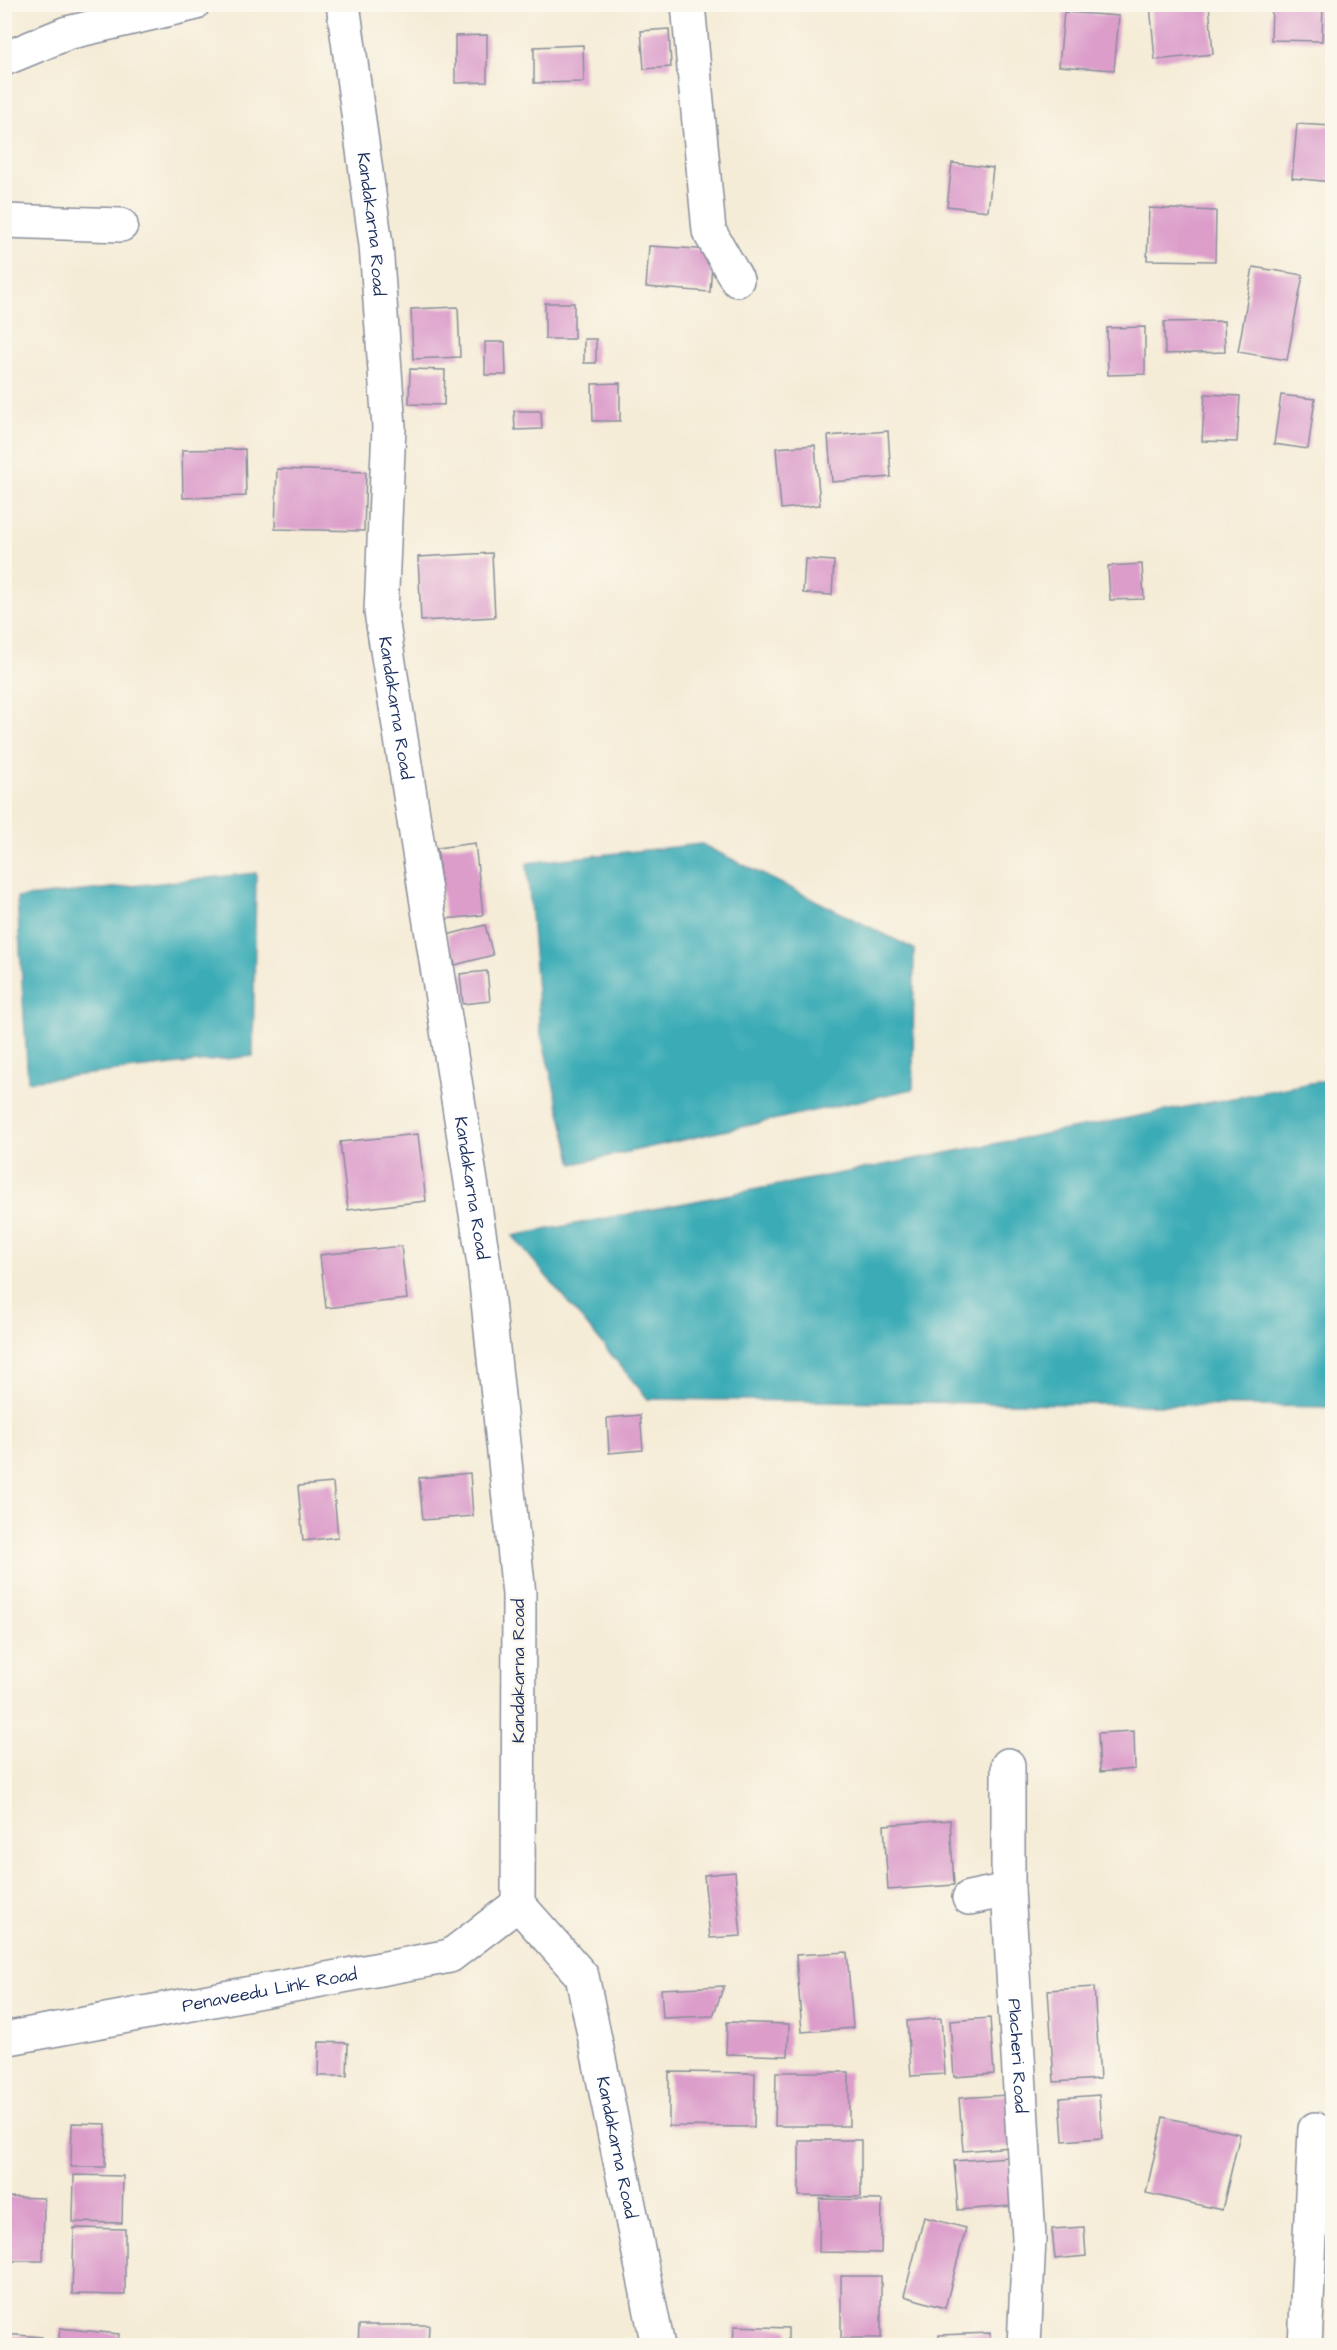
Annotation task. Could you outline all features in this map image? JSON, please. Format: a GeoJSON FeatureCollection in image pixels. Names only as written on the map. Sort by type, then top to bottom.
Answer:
{"type":"FeatureCollection","features":[{"type":"Feature","properties":{"kind":"street"},"geometry":{"type":"LineString","coordinates":[[4,59],[67,33],[193,4]]}},
{"type":"Feature","properties":{"kind":"street","name":"Kandakarna Road"},"geometry":{"type":"LineString","coordinates":[[343,4],[376,245],[389,427],[381,612],[484,1264],[519,1594],[518,1904],[582,1977],[658,2346]]}},
{"type":"Feature","properties":{"kind":"street"},"geometry":{"type":"LineString","coordinates":[[688,4],[709,231],[737,280]]}},
{"type":"Feature","properties":{"kind":"street"},"geometry":{"type":"LineString","coordinates":[[4,221],[121,225]]}},
{"type":"Feature","properties":{"kind":"street","name":"Placheri Road"},"geometry":{"type":"LineString","coordinates":[[1008,1765],[1008,1890],[1029,2238],[1024,2346]]}},
{"type":"Feature","properties":{"kind":"street"},"geometry":{"type":"LineString","coordinates":[[969,1898],[1008,1890]]}},
{"type":"Feature","properties":{"kind":"street","name":"Penaveedu Link Road"},"geometry":{"type":"LineString","coordinates":[[4,2039],[450,1956],[518,1904]]}},
{"type":"Feature","properties":{"kind":"street"},"geometry":{"type":"LineString","coordinates":[[1305,2346],[1315,2129]]}},
{"type":"Feature","properties":{"kind":"water"},"geometry":{"type":"Polygon","coordinates":[[[701,844],[914,949],[913,1089],[573,1164],[540,1030],[527,863],[701,844]]]}},
{"type":"Feature","properties":{"kind":"water"},"geometry":{"type":"Polygon","coordinates":[[[256,873],[253,1056],[28,1081],[17,898],[256,873]]]}},
{"type":"Feature","properties":{"kind":"water"},"geometry":{"type":"Polygon","coordinates":[[[1332,1079],[1332,1407],[648,1399],[513,1236],[1332,1079]]]}},
{"type":"Feature","properties":{"kind":"building"},"geometry":{"type":"Polygon","coordinates":[[[1150,4],[1209,4],[1213,54],[1155,60],[1150,4]]]}},
{"type":"Feature","properties":{"kind":"building"},"geometry":{"type":"Polygon","coordinates":[[[1272,4],[1323,4],[1322,41],[1271,40],[1272,4]]]}},
{"type":"Feature","properties":{"kind":"building"},"geometry":{"type":"Polygon","coordinates":[[[1064,12],[1119,16],[1114,70],[1059,66],[1064,12]]]}},
{"type":"Feature","properties":{"kind":"building"},"geometry":{"type":"Polygon","coordinates":[[[669,29],[671,67],[644,69],[641,31],[669,29]]]}},
{"type":"Feature","properties":{"kind":"building"},"geometry":{"type":"Polygon","coordinates":[[[487,35],[487,82],[455,83],[455,36],[487,35]]]}},
{"type":"Feature","properties":{"kind":"building"},"geometry":{"type":"Polygon","coordinates":[[[583,45],[584,82],[534,83],[534,47],[583,45]]]}},
{"type":"Feature","properties":{"kind":"building"},"geometry":{"type":"Polygon","coordinates":[[[1297,124],[1332,126],[1332,182],[1292,178],[1297,124]]]}},
{"type":"Feature","properties":{"kind":"building"},"geometry":{"type":"Polygon","coordinates":[[[952,163],[993,168],[988,211],[947,206],[952,163]]]}},
{"type":"Feature","properties":{"kind":"building"},"geometry":{"type":"Polygon","coordinates":[[[1149,208],[1216,211],[1215,261],[1147,260],[1149,208]]]}},
{"type":"Feature","properties":{"kind":"building"},"geometry":{"type":"Polygon","coordinates":[[[649,246],[713,250],[710,292],[646,287],[649,246]]]}},
{"type":"Feature","properties":{"kind":"building"},"geometry":{"type":"Polygon","coordinates":[[[1253,267],[1303,275],[1287,360],[1238,352],[1253,267]]]}},
{"type":"Feature","properties":{"kind":"building"},"geometry":{"type":"Polygon","coordinates":[[[545,303],[574,303],[574,339],[545,339],[545,303]]]}},
{"type":"Feature","properties":{"kind":"building"},"geometry":{"type":"Polygon","coordinates":[[[458,307],[460,357],[413,359],[411,309],[458,307]]]}},
{"type":"Feature","properties":{"kind":"building"},"geometry":{"type":"Polygon","coordinates":[[[1224,321],[1225,352],[1165,354],[1164,322],[1224,321]]]}},
{"type":"Feature","properties":{"kind":"building"},"geometry":{"type":"Polygon","coordinates":[[[1145,327],[1145,374],[1108,375],[1107,328],[1145,327]]]}},
{"type":"Feature","properties":{"kind":"building"},"geometry":{"type":"Polygon","coordinates":[[[584,339],[596,339],[596,363],[584,363],[584,339]]]}},
{"type":"Feature","properties":{"kind":"building"},"geometry":{"type":"Polygon","coordinates":[[[485,342],[505,342],[506,375],[485,375],[485,342]]]}},
{"type":"Feature","properties":{"kind":"building"},"geometry":{"type":"Polygon","coordinates":[[[410,369],[445,370],[444,405],[409,404],[410,369]]]}},
{"type":"Feature","properties":{"kind":"building"},"geometry":{"type":"Polygon","coordinates":[[[620,383],[620,421],[593,421],[592,384],[620,383]]]}},
{"type":"Feature","properties":{"kind":"building"},"geometry":{"type":"Polygon","coordinates":[[[1205,394],[1240,396],[1237,442],[1202,441],[1205,394]]]}},
{"type":"Feature","properties":{"kind":"building"},"geometry":{"type":"Polygon","coordinates":[[[1281,395],[1315,399],[1308,449],[1274,444],[1281,395]]]}},
{"type":"Feature","properties":{"kind":"building"},"geometry":{"type":"Polygon","coordinates":[[[514,411],[541,411],[542,429],[515,430],[514,411]]]}},
{"type":"Feature","properties":{"kind":"building"},"geometry":{"type":"Polygon","coordinates":[[[888,431],[891,477],[832,482],[828,436],[888,431]]]}},
{"type":"Feature","properties":{"kind":"building"},"geometry":{"type":"Polygon","coordinates":[[[815,445],[820,505],[781,509],[776,448],[815,445]]]}},
{"type":"Feature","properties":{"kind":"building"},"geometry":{"type":"Polygon","coordinates":[[[245,449],[246,496],[183,498],[182,450],[245,449]]]}},
{"type":"Feature","properties":{"kind":"building"},"geometry":{"type":"Polygon","coordinates":[[[277,469],[366,472],[364,531],[275,529],[277,469]]]}},
{"type":"Feature","properties":{"kind":"building"},"geometry":{"type":"Polygon","coordinates":[[[492,553],[495,617],[421,621],[418,557],[492,553]]]}},
{"type":"Feature","properties":{"kind":"building"},"geometry":{"type":"Polygon","coordinates":[[[805,559],[834,561],[832,595],[803,593],[805,559]]]}},
{"type":"Feature","properties":{"kind":"building"},"geometry":{"type":"Polygon","coordinates":[[[1142,564],[1144,599],[1110,600],[1108,566],[1142,564]]]}},
{"type":"Feature","properties":{"kind":"building"},"geometry":{"type":"Polygon","coordinates":[[[475,843],[483,915],[445,919],[437,848],[475,843]]]}},
{"type":"Feature","properties":{"kind":"building"},"geometry":{"type":"Polygon","coordinates":[[[485,925],[493,955],[455,965],[447,935],[485,925]]]}},
{"type":"Feature","properties":{"kind":"building"},"geometry":{"type":"Polygon","coordinates":[[[487,971],[490,1001],[463,1004],[460,974],[487,971]]]}},
{"type":"Feature","properties":{"kind":"building"},"geometry":{"type":"Polygon","coordinates":[[[418,1134],[426,1201],[348,1210],[340,1142],[418,1134]]]}},
{"type":"Feature","properties":{"kind":"building"},"geometry":{"type":"Polygon","coordinates":[[[401,1246],[407,1299],[326,1308],[320,1255],[401,1246]]]}},
{"type":"Feature","properties":{"kind":"building"},"geometry":{"type":"Polygon","coordinates":[[[640,1415],[643,1450],[609,1453],[607,1418],[640,1415]]]}},
{"type":"Feature","properties":{"kind":"building"},"geometry":{"type":"Polygon","coordinates":[[[470,1473],[473,1516],[423,1520],[419,1478],[470,1473]]]}},
{"type":"Feature","properties":{"kind":"building"},"geometry":{"type":"Polygon","coordinates":[[[333,1483],[338,1537],[303,1541],[298,1486],[333,1483]]]}},
{"type":"Feature","properties":{"kind":"building"},"geometry":{"type":"Polygon","coordinates":[[[1134,1731],[1135,1769],[1100,1772],[1098,1733],[1134,1731]]]}},
{"type":"Feature","properties":{"kind":"building"},"geometry":{"type":"Polygon","coordinates":[[[950,1820],[954,1885],[888,1890],[884,1825],[950,1820]]]}},
{"type":"Feature","properties":{"kind":"building"},"geometry":{"type":"Polygon","coordinates":[[[735,1872],[741,1936],[710,1938],[704,1875],[735,1872]]]}},
{"type":"Feature","properties":{"kind":"building"},"geometry":{"type":"Polygon","coordinates":[[[847,1952],[853,2028],[802,2032],[796,1955],[847,1952]]]}},
{"type":"Feature","properties":{"kind":"building"},"geometry":{"type":"Polygon","coordinates":[[[724,1986],[713,2016],[663,2018],[661,1989],[724,1986]]]}},
{"type":"Feature","properties":{"kind":"building"},"geometry":{"type":"Polygon","coordinates":[[[1094,1987],[1100,2079],[1054,2082],[1048,1990],[1094,1987]]]}},
{"type":"Feature","properties":{"kind":"building"},"geometry":{"type":"Polygon","coordinates":[[[941,2018],[945,2074],[911,2076],[907,2021],[941,2018]]]}},
{"type":"Feature","properties":{"kind":"building"},"geometry":{"type":"Polygon","coordinates":[[[990,2018],[994,2074],[954,2077],[950,2021],[990,2018]]]}},
{"type":"Feature","properties":{"kind":"building"},"geometry":{"type":"Polygon","coordinates":[[[727,2022],[789,2024],[788,2056],[726,2054],[727,2022]]]}},
{"type":"Feature","properties":{"kind":"building"},"geometry":{"type":"Polygon","coordinates":[[[319,2042],[348,2043],[347,2076],[318,2076],[319,2042]]]}},
{"type":"Feature","properties":{"kind":"building"},"geometry":{"type":"Polygon","coordinates":[[[669,2072],[755,2073],[754,2127],[669,2126],[669,2072]]]}},
{"type":"Feature","properties":{"kind":"building"},"geometry":{"type":"Polygon","coordinates":[[[776,2072],[849,2072],[849,2126],[775,2126],[776,2072]]]}},
{"type":"Feature","properties":{"kind":"building"},"geometry":{"type":"Polygon","coordinates":[[[1007,2095],[1011,2147],[963,2151],[959,2098],[1007,2095]]]}},
{"type":"Feature","properties":{"kind":"building"},"geometry":{"type":"Polygon","coordinates":[[[1099,2095],[1102,2138],[1063,2141],[1060,2098],[1099,2095]]]}},
{"type":"Feature","properties":{"kind":"building"},"geometry":{"type":"Polygon","coordinates":[[[1163,2117],[1240,2134],[1222,2210],[1146,2193],[1163,2117]]]}},
{"type":"Feature","properties":{"kind":"building"},"geometry":{"type":"Polygon","coordinates":[[[72,2123],[106,2124],[105,2167],[71,2167],[72,2123]]]}},
{"type":"Feature","properties":{"kind":"building"},"geometry":{"type":"Polygon","coordinates":[[[799,2140],[861,2140],[861,2197],[799,2196],[799,2140]]]}},
{"type":"Feature","properties":{"kind":"building"},"geometry":{"type":"Polygon","coordinates":[[[1009,2157],[1012,2206],[958,2210],[954,2161],[1009,2157]]]}},
{"type":"Feature","properties":{"kind":"building"},"geometry":{"type":"Polygon","coordinates":[[[74,2175],[123,2176],[122,2223],[73,2222],[74,2175]]]}},
{"type":"Feature","properties":{"kind":"building"},"geometry":{"type":"Polygon","coordinates":[[[4,2197],[44,2198],[43,2261],[4,2261],[4,2197]]]}},
{"type":"Feature","properties":{"kind":"building"},"geometry":{"type":"Polygon","coordinates":[[[820,2199],[882,2200],[881,2253],[819,2252],[820,2199]]]}},
{"type":"Feature","properties":{"kind":"building"},"geometry":{"type":"Polygon","coordinates":[[[924,2217],[966,2228],[945,2308],[904,2296],[924,2217]]]}},
{"type":"Feature","properties":{"kind":"building"},"geometry":{"type":"Polygon","coordinates":[[[1084,2227],[1086,2256],[1055,2259],[1052,2229],[1084,2227]]]}},
{"type":"Feature","properties":{"kind":"building"},"geometry":{"type":"Polygon","coordinates":[[[74,2228],[125,2229],[125,2295],[72,2294],[74,2228]]]}},
{"type":"Feature","properties":{"kind":"building"},"geometry":{"type":"Polygon","coordinates":[[[841,2276],[881,2276],[881,2338],[841,2338],[841,2276]]]}},
{"type":"Feature","properties":{"kind":"building"},"geometry":{"type":"Polygon","coordinates":[[[359,2325],[429,2325],[428,2346],[358,2346],[359,2325]]]}},
{"type":"Feature","properties":{"kind":"building"},"geometry":{"type":"Polygon","coordinates":[[[734,2326],[788,2328],[788,2346],[733,2346],[734,2326]]]}},
{"type":"Feature","properties":{"kind":"building"},"geometry":{"type":"Polygon","coordinates":[[[60,2328],[119,2334],[118,2346],[58,2346],[60,2328]]]}},
{"type":"Feature","properties":{"kind":"building"},"geometry":{"type":"Polygon","coordinates":[[[990,2333],[990,2346],[939,2346],[939,2335],[990,2333]]]}},
{"type":"Feature","properties":{"kind":"building"},"geometry":{"type":"Polygon","coordinates":[[[4,2334],[42,2337],[42,2346],[4,2346],[4,2334]]]}}]}
